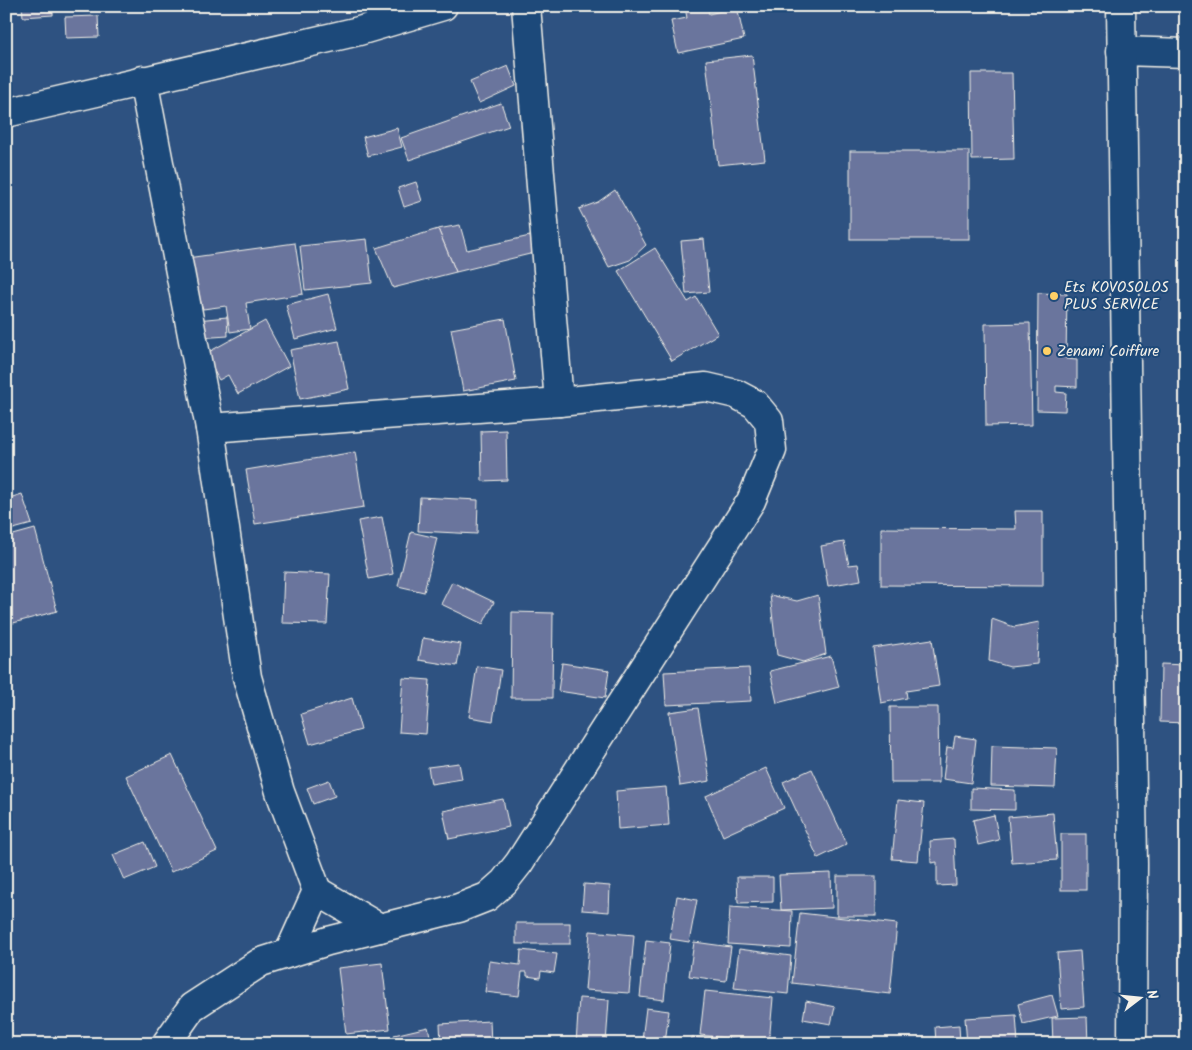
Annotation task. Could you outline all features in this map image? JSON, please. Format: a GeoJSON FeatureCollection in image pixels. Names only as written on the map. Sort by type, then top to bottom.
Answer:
{"type":"FeatureCollection","features":[{"type":"Feature","properties":{"kind":"street"},"geometry":{"type":"LineString","coordinates":[[6,112],[359,30],[443,6]]}},
{"type":"Feature","properties":{"kind":"street"},"geometry":{"type":"LineString","coordinates":[[526,6],[559,402]]}},
{"type":"Feature","properties":{"kind":"street"},"geometry":{"type":"LineString","coordinates":[[1120,6],[1133,864],[1132,1044]]}},
{"type":"Feature","properties":{"kind":"street"},"geometry":{"type":"LineString","coordinates":[[1121,51],[1186,53]]}},
{"type":"Feature","properties":{"kind":"street"},"geometry":{"type":"LineString","coordinates":[[143,80],[210,428],[247,676],[280,792],[317,891],[380,928]]}},
{"type":"Feature","properties":{"kind":"street"},"geometry":{"type":"LineString","coordinates":[[166,1044],[192,1007],[261,962],[328,941],[459,908],[487,897],[504,882],[751,501],[772,450],[769,421],[755,404],[736,394],[706,387],[559,402],[210,428]]}},
{"type":"Feature","properties":{"kind":"street"},"geometry":{"type":"LineString","coordinates":[[289,953],[317,891]]}},
{"type":"Feature","properties":{"kind":"building"},"geometry":{"type":"Polygon","coordinates":[[[22,6],[53,6],[53,15],[23,17],[22,6]]]}},
{"type":"Feature","properties":{"kind":"building"},"geometry":{"type":"Polygon","coordinates":[[[707,6],[709,14],[737,7],[744,39],[678,53],[671,21],[687,18],[685,7],[707,6]]]}},
{"type":"Feature","properties":{"kind":"building"},"geometry":{"type":"Polygon","coordinates":[[[98,16],[99,37],[66,38],[65,17],[98,16]]]}},
{"type":"Feature","properties":{"kind":"building"},"geometry":{"type":"Polygon","coordinates":[[[752,55],[765,160],[718,165],[706,60],[752,55]]]}},
{"type":"Feature","properties":{"kind":"building"},"geometry":{"type":"Polygon","coordinates":[[[508,66],[516,86],[479,103],[470,82],[508,66]]]}},
{"type":"Feature","properties":{"kind":"building"},"geometry":{"type":"Polygon","coordinates":[[[971,73],[1012,73],[1014,159],[972,160],[971,73]]]}},
{"type":"Feature","properties":{"kind":"building"},"geometry":{"type":"Polygon","coordinates":[[[501,103],[509,126],[409,160],[401,138],[501,103]]]}},
{"type":"Feature","properties":{"kind":"building"},"geometry":{"type":"Polygon","coordinates":[[[397,128],[402,147],[368,156],[363,137],[397,128]]]}},
{"type":"Feature","properties":{"kind":"building"},"geometry":{"type":"Polygon","coordinates":[[[850,151],[969,151],[969,239],[850,239],[850,151]]]}},
{"type":"Feature","properties":{"kind":"building"},"geometry":{"type":"Polygon","coordinates":[[[416,182],[422,201],[404,207],[398,188],[416,182]]]}},
{"type":"Feature","properties":{"kind":"building"},"geometry":{"type":"Polygon","coordinates":[[[615,190],[646,245],[630,260],[609,267],[579,209],[598,202],[615,190]]]}},
{"type":"Feature","properties":{"kind":"building"},"geometry":{"type":"Polygon","coordinates":[[[460,225],[467,250],[530,236],[534,253],[456,272],[438,229],[460,225]]]}},
{"type":"Feature","properties":{"kind":"building"},"geometry":{"type":"Polygon","coordinates":[[[438,229],[456,272],[393,288],[376,248],[438,229]]]}},
{"type":"Feature","properties":{"kind":"building"},"geometry":{"type":"Polygon","coordinates":[[[367,239],[372,283],[305,290],[300,246],[367,239]]]}},
{"type":"Feature","properties":{"kind":"building"},"geometry":{"type":"Polygon","coordinates":[[[704,239],[709,292],[686,294],[681,241],[704,239]]]}},
{"type":"Feature","properties":{"kind":"building"},"geometry":{"type":"Polygon","coordinates":[[[295,243],[303,294],[246,303],[250,329],[230,332],[226,306],[203,309],[187,258],[295,243]]]}},
{"type":"Feature","properties":{"kind":"building"},"geometry":{"type":"Polygon","coordinates":[[[655,248],[688,302],[696,297],[718,334],[672,361],[618,271],[655,248]]]}},
{"type":"Feature","properties":{"kind":"building"},"geometry":{"type":"Polygon","coordinates":[[[1038,293],[1067,294],[1066,359],[1077,360],[1077,387],[1056,386],[1056,392],[1066,393],[1065,411],[1037,410],[1038,293]]]}},
{"type":"Feature","properties":{"kind":"building"},"geometry":{"type":"Polygon","coordinates":[[[328,294],[337,328],[295,339],[286,305],[328,294]]]}},
{"type":"Feature","properties":{"kind":"building"},"geometry":{"type":"Polygon","coordinates":[[[227,317],[228,336],[198,338],[197,320],[227,317]]]}},
{"type":"Feature","properties":{"kind":"building"},"geometry":{"type":"Polygon","coordinates":[[[505,319],[516,381],[463,391],[451,329],[505,319]]]}},
{"type":"Feature","properties":{"kind":"building"},"geometry":{"type":"Polygon","coordinates":[[[265,321],[289,366],[238,394],[228,375],[219,380],[205,354],[265,321]]]}},
{"type":"Feature","properties":{"kind":"building"},"geometry":{"type":"Polygon","coordinates":[[[1030,323],[1032,425],[986,426],[985,324],[1030,323]]]}},
{"type":"Feature","properties":{"kind":"building"},"geometry":{"type":"Polygon","coordinates":[[[339,341],[349,389],[300,399],[290,350],[339,341]]]}},
{"type":"Feature","properties":{"kind":"building"},"geometry":{"type":"Polygon","coordinates":[[[506,430],[507,480],[482,481],[481,431],[506,430]]]}},
{"type":"Feature","properties":{"kind":"building"},"geometry":{"type":"Polygon","coordinates":[[[355,452],[364,507],[255,524],[246,470],[355,452]]]}},
{"type":"Feature","properties":{"kind":"building"},"geometry":{"type":"Polygon","coordinates":[[[22,494],[32,524],[6,531],[6,499],[22,494]]]}},
{"type":"Feature","properties":{"kind":"building"},"geometry":{"type":"Polygon","coordinates":[[[420,497],[478,500],[477,534],[418,531],[420,497]]]}},
{"type":"Feature","properties":{"kind":"building"},"geometry":{"type":"Polygon","coordinates":[[[1015,511],[1043,511],[1043,586],[881,585],[881,528],[1016,529],[1015,511]]]}},
{"type":"Feature","properties":{"kind":"building"},"geometry":{"type":"Polygon","coordinates":[[[382,517],[393,574],[369,579],[358,521],[382,517]]]}},
{"type":"Feature","properties":{"kind":"building"},"geometry":{"type":"Polygon","coordinates":[[[35,529],[57,611],[6,625],[6,537],[35,529]]]}},
{"type":"Feature","properties":{"kind":"building"},"geometry":{"type":"Polygon","coordinates":[[[411,532],[437,538],[424,592],[398,586],[411,532]]]}},
{"type":"Feature","properties":{"kind":"building"},"geometry":{"type":"Polygon","coordinates":[[[844,542],[849,565],[858,564],[861,580],[828,586],[821,546],[844,542]]]}},
{"type":"Feature","properties":{"kind":"building"},"geometry":{"type":"Polygon","coordinates":[[[284,572],[330,574],[327,624],[282,623],[284,572]]]}},
{"type":"Feature","properties":{"kind":"building"},"geometry":{"type":"Polygon","coordinates":[[[452,582],[494,602],[483,624],[441,604],[452,582]]]}},
{"type":"Feature","properties":{"kind":"building"},"geometry":{"type":"Polygon","coordinates":[[[770,595],[797,601],[818,595],[826,654],[803,662],[777,655],[770,595]]]}},
{"type":"Feature","properties":{"kind":"building"},"geometry":{"type":"Polygon","coordinates":[[[512,612],[553,613],[552,698],[511,698],[512,612]]]}},
{"type":"Feature","properties":{"kind":"building"},"geometry":{"type":"Polygon","coordinates":[[[992,619],[1014,627],[1039,622],[1037,664],[1010,667],[989,661],[992,619]]]}},
{"type":"Feature","properties":{"kind":"building"},"geometry":{"type":"Polygon","coordinates":[[[423,638],[461,644],[457,666],[419,660],[423,638]]]}},
{"type":"Feature","properties":{"kind":"building"},"geometry":{"type":"Polygon","coordinates":[[[932,639],[939,686],[906,691],[907,698],[881,703],[873,648],[932,639]]]}},
{"type":"Feature","properties":{"kind":"building"},"geometry":{"type":"Polygon","coordinates":[[[831,656],[839,687],[777,703],[770,671],[831,656]]]}},
{"type":"Feature","properties":{"kind":"building"},"geometry":{"type":"Polygon","coordinates":[[[562,663],[609,670],[605,698],[558,691],[562,663]]]}},
{"type":"Feature","properties":{"kind":"building"},"geometry":{"type":"Polygon","coordinates":[[[1161,664],[1186,665],[1186,723],[1160,722],[1161,664]]]}},
{"type":"Feature","properties":{"kind":"building"},"geometry":{"type":"Polygon","coordinates":[[[477,666],[501,670],[493,721],[469,717],[477,666]]]}},
{"type":"Feature","properties":{"kind":"building"},"geometry":{"type":"Polygon","coordinates":[[[749,668],[751,701],[666,705],[664,672],[749,668]]]}},
{"type":"Feature","properties":{"kind":"building"},"geometry":{"type":"Polygon","coordinates":[[[403,678],[430,680],[426,734],[399,732],[403,678]]]}},
{"type":"Feature","properties":{"kind":"building"},"geometry":{"type":"Polygon","coordinates":[[[352,698],[361,730],[310,744],[301,714],[352,698]]]}},
{"type":"Feature","properties":{"kind":"building"},"geometry":{"type":"Polygon","coordinates":[[[890,707],[938,707],[939,783],[891,783],[890,707]]]}},
{"type":"Feature","properties":{"kind":"building"},"geometry":{"type":"Polygon","coordinates":[[[698,708],[710,781],[680,786],[669,712],[698,708]]]}},
{"type":"Feature","properties":{"kind":"building"},"geometry":{"type":"Polygon","coordinates":[[[955,736],[976,739],[971,783],[943,779],[947,747],[953,748],[955,736]]]}},
{"type":"Feature","properties":{"kind":"building"},"geometry":{"type":"Polygon","coordinates":[[[992,746],[1057,748],[1055,788],[991,786],[992,746]]]}},
{"type":"Feature","properties":{"kind":"building"},"geometry":{"type":"Polygon","coordinates":[[[172,755],[217,851],[171,872],[126,776],[172,755]]]}},
{"type":"Feature","properties":{"kind":"building"},"geometry":{"type":"Polygon","coordinates":[[[459,763],[462,779],[431,784],[428,767],[459,763]]]}},
{"type":"Feature","properties":{"kind":"building"},"geometry":{"type":"Polygon","coordinates":[[[766,768],[784,808],[723,836],[706,796],[766,768]]]}},
{"type":"Feature","properties":{"kind":"building"},"geometry":{"type":"Polygon","coordinates":[[[812,769],[847,844],[818,858],[783,782],[812,769]]]}},
{"type":"Feature","properties":{"kind":"building"},"geometry":{"type":"Polygon","coordinates":[[[329,780],[335,796],[313,804],[307,788],[329,780]]]}},
{"type":"Feature","properties":{"kind":"building"},"geometry":{"type":"Polygon","coordinates":[[[666,787],[669,825],[618,829],[616,791],[666,787]]]}},
{"type":"Feature","properties":{"kind":"building"},"geometry":{"type":"Polygon","coordinates":[[[971,788],[1015,790],[1015,810],[971,809],[971,788]]]}},
{"type":"Feature","properties":{"kind":"building"},"geometry":{"type":"Polygon","coordinates":[[[503,799],[509,827],[449,839],[443,811],[503,799]]]}},
{"type":"Feature","properties":{"kind":"building"},"geometry":{"type":"Polygon","coordinates":[[[898,800],[924,803],[918,861],[892,859],[898,800]]]}},
{"type":"Feature","properties":{"kind":"building"},"geometry":{"type":"Polygon","coordinates":[[[1053,813],[1057,860],[1012,863],[1008,817],[1053,813]]]}},
{"type":"Feature","properties":{"kind":"building"},"geometry":{"type":"Polygon","coordinates":[[[994,815],[999,840],[978,845],[973,820],[994,815]]]}},
{"type":"Feature","properties":{"kind":"building"},"geometry":{"type":"Polygon","coordinates":[[[1061,834],[1086,834],[1086,890],[1061,890],[1061,834]]]}},
{"type":"Feature","properties":{"kind":"building"},"geometry":{"type":"Polygon","coordinates":[[[954,839],[956,885],[937,886],[937,862],[931,863],[930,841],[954,839]]]}},
{"type":"Feature","properties":{"kind":"building"},"geometry":{"type":"Polygon","coordinates":[[[145,842],[155,867],[124,880],[113,855],[145,842]]]}},
{"type":"Feature","properties":{"kind":"building"},"geometry":{"type":"Polygon","coordinates":[[[831,873],[832,908],[781,910],[779,875],[831,873]]]}},
{"type":"Feature","properties":{"kind":"building"},"geometry":{"type":"Polygon","coordinates":[[[837,876],[876,876],[876,916],[837,916],[837,876]]]}},
{"type":"Feature","properties":{"kind":"building"},"geometry":{"type":"Polygon","coordinates":[[[737,877],[773,877],[773,902],[738,903],[737,877]]]}},
{"type":"Feature","properties":{"kind":"building"},"geometry":{"type":"Polygon","coordinates":[[[584,884],[610,886],[609,912],[582,910],[584,884]]]}},
{"type":"Feature","properties":{"kind":"building"},"geometry":{"type":"Polygon","coordinates":[[[677,896],[697,900],[689,942],[670,939],[677,896]]]}},
{"type":"Feature","properties":{"kind":"building"},"geometry":{"type":"Polygon","coordinates":[[[730,907],[792,911],[791,948],[728,944],[730,907]]]}},
{"type":"Feature","properties":{"kind":"building"},"geometry":{"type":"Polygon","coordinates":[[[800,913],[897,924],[890,994],[792,983],[800,913]]]}},
{"type":"Feature","properties":{"kind":"building"},"geometry":{"type":"Polygon","coordinates":[[[516,923],[570,923],[570,944],[516,944],[516,923]]]}},
{"type":"Feature","properties":{"kind":"building"},"geometry":{"type":"Polygon","coordinates":[[[590,931],[634,935],[629,993],[585,990],[590,931]]]}},
{"type":"Feature","properties":{"kind":"building"},"geometry":{"type":"Polygon","coordinates":[[[646,940],[670,943],[664,1000],[640,997],[646,940]]]}},
{"type":"Feature","properties":{"kind":"building"},"geometry":{"type":"Polygon","coordinates":[[[694,942],[731,947],[726,981],[689,976],[694,942]]]}},
{"type":"Feature","properties":{"kind":"building"},"geometry":{"type":"Polygon","coordinates":[[[739,949],[791,956],[788,994],[734,988],[739,949]]]}},
{"type":"Feature","properties":{"kind":"building"},"geometry":{"type":"Polygon","coordinates":[[[521,950],[557,954],[554,973],[541,971],[540,978],[527,976],[527,972],[522,972],[519,996],[485,992],[489,961],[520,965],[521,950]]]}},
{"type":"Feature","properties":{"kind":"building"},"geometry":{"type":"Polygon","coordinates":[[[1080,951],[1084,1007],[1061,1009],[1057,953],[1080,951]]]}},
{"type":"Feature","properties":{"kind":"building"},"geometry":{"type":"Polygon","coordinates":[[[382,963],[390,1029],[346,1034],[338,968],[382,963]]]}},
{"type":"Feature","properties":{"kind":"building"},"geometry":{"type":"Polygon","coordinates":[[[705,991],[773,998],[769,1043],[700,1035],[705,991]]]}},
{"type":"Feature","properties":{"kind":"building"},"geometry":{"type":"Polygon","coordinates":[[[1052,995],[1058,1016],[1023,1024],[1018,1004],[1052,995]]]}},
{"type":"Feature","properties":{"kind":"building"},"geometry":{"type":"Polygon","coordinates":[[[579,998],[609,1000],[606,1044],[576,1044],[579,998]]]}},
{"type":"Feature","properties":{"kind":"building"},"geometry":{"type":"Polygon","coordinates":[[[806,1001],[835,1007],[831,1024],[803,1019],[806,1001]]]}},
{"type":"Feature","properties":{"kind":"building"},"geometry":{"type":"Polygon","coordinates":[[[646,1008],[669,1011],[665,1043],[642,1040],[646,1008]]]}},
{"type":"Feature","properties":{"kind":"building"},"geometry":{"type":"Polygon","coordinates":[[[1016,1015],[1018,1044],[967,1044],[965,1018],[1016,1015]]]}},
{"type":"Feature","properties":{"kind":"building"},"geometry":{"type":"Polygon","coordinates":[[[1087,1017],[1088,1044],[1053,1044],[1052,1018],[1087,1017]]]}},
{"type":"Feature","properties":{"kind":"building"},"geometry":{"type":"Polygon","coordinates":[[[490,1021],[491,1044],[441,1044],[440,1024],[490,1021]]]}},
{"type":"Feature","properties":{"kind":"building"},"geometry":{"type":"Polygon","coordinates":[[[959,1025],[960,1044],[936,1044],[935,1027],[959,1025]]]}},
{"type":"Feature","properties":{"kind":"building"},"geometry":{"type":"Polygon","coordinates":[[[428,1027],[432,1044],[396,1044],[394,1035],[428,1027]]]}},
{"type":"Feature","properties":{"kind":"building"},"geometry":{"type":"Polygon","coordinates":[[[370,1037],[372,1044],[340,1044],[370,1037]]]}},
{"type":"Feature","properties":{"kind":"building"},"geometry":{"type":"Polygon","coordinates":[[[692,1037],[742,1044],[691,1044],[692,1037]]]}},
{"type":"Feature","properties":{"kind":"place","name":"Ets KOVOSOLOS PLUS SERVICE"},"geometry":{"type":"Point","coordinates":[1054,296]}},
{"type":"Feature","properties":{"kind":"place","name":"Zenami Coiffure"},"geometry":{"type":"Point","coordinates":[1047,351]}}]}
